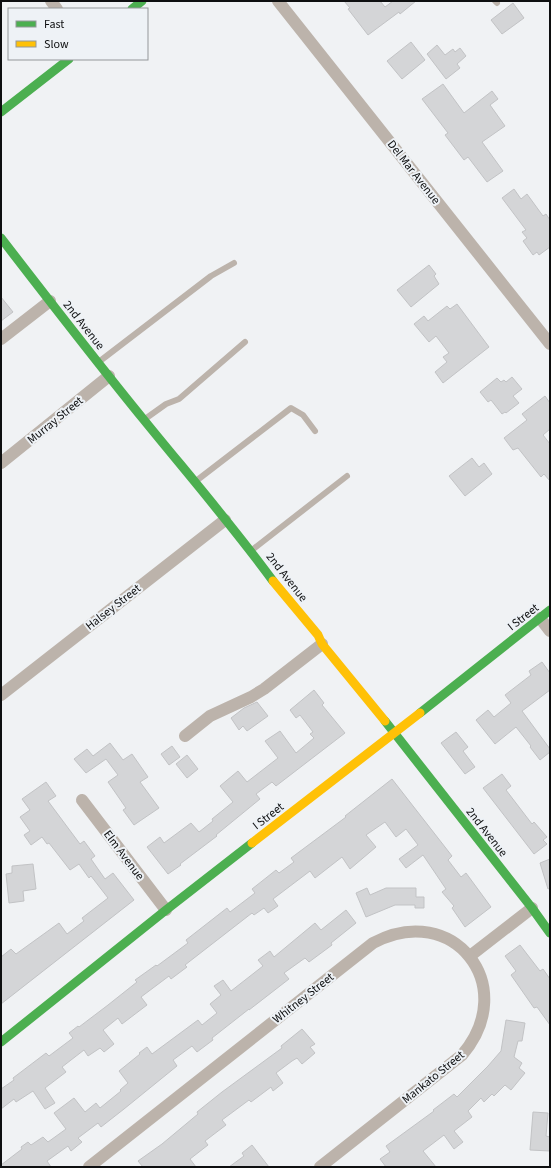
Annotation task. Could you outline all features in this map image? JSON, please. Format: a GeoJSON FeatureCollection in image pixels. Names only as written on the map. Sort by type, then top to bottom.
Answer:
{"type":"FeatureCollection","features":[{"type":"Feature","properties":{"kind":"street"},"geometry":{"type":"LineString","coordinates":[[133,8],[142,1]]}},
{"type":"Feature","properties":{"kind":"street","name":"Del Mar Avenue"},"geometry":{"type":"LineString","coordinates":[[278,1],[550,344]]}},
{"type":"Feature","properties":{"kind":"street"},"geometry":{"type":"LineString","coordinates":[[1,112],[68,60]]}},
{"type":"Feature","properties":{"kind":"street","name":"2nd Avenue"},"geometry":{"type":"LineString","coordinates":[[1,238],[143,420],[251,550],[274,583],[318,635],[322,644],[532,908],[550,934]]}},
{"type":"Feature","properties":{"kind":"street"},"geometry":{"type":"LineString","coordinates":[[1,339],[50,301]]}},
{"type":"Feature","properties":{"kind":"street","name":"Murray Street"},"geometry":{"type":"LineString","coordinates":[[1,463],[109,376]]}},
{"type":"Feature","properties":{"kind":"street","name":"Halsey Street"},"geometry":{"type":"LineString","coordinates":[[1,695],[225,520]]}},
{"type":"Feature","properties":{"kind":"street","name":"I Street"},"geometry":{"type":"LineString","coordinates":[[1,1042],[166,910],[550,610]]}},
{"type":"Feature","properties":{"kind":"street"},"geometry":{"type":"LineString","coordinates":[[540,618],[550,631]]}},
{"type":"Feature","properties":{"kind":"street"},"geometry":{"type":"LineString","coordinates":[[185,736],[210,716],[264,689],[322,644]]}},
{"type":"Feature","properties":{"kind":"street","name":"Elm Avenue"},"geometry":{"type":"LineString","coordinates":[[82,800],[166,910]]}},
{"type":"Feature","properties":{"kind":"street"},"geometry":{"type":"LineString","coordinates":[[470,956],[532,908]]}},
{"type":"Feature","properties":{"kind":"street","name":"Whitney Street"},"geometry":{"type":"LineString","coordinates":[[89,1167],[373,942],[396,933],[412,931],[422,932],[443,937],[462,948],[470,956]]}},
{"type":"Feature","properties":{"kind":"street","name":"Mankato Street"},"geometry":{"type":"LineString","coordinates":[[320,1167],[462,1055],[469,1047],[480,1027],[484,1006],[484,996],[480,975],[470,956]]}},
{"type":"Feature","properties":{"kind":"lane"},"geometry":{"type":"LineString","coordinates":[[98,362],[211,276],[234,263]]}},
{"type":"Feature","properties":{"kind":"lane"},"geometry":{"type":"LineString","coordinates":[[143,420],[166,404],[179,399],[245,342]]}},
{"type":"Feature","properties":{"kind":"lane"},"geometry":{"type":"LineString","coordinates":[[196,482],[291,408],[303,415],[315,431]]}},
{"type":"Feature","properties":{"kind":"lane"},"geometry":{"type":"LineString","coordinates":[[251,550],[347,476]]}},
{"type":"Feature","properties":{"kind":"building"},"geometry":{"type":"Polygon","coordinates":[[[344,1],[380,1],[385,7],[393,1],[416,1],[400,14],[399,12],[368,35],[348,9],[350,8],[344,1]]]}},
{"type":"Feature","properties":{"kind":"building"},"geometry":{"type":"Polygon","coordinates":[[[513,3],[524,18],[502,34],[491,20],[513,3]]]}},
{"type":"Feature","properties":{"kind":"building"},"geometry":{"type":"Polygon","coordinates":[[[411,42],[425,60],[402,79],[387,61],[411,42]]]}},
{"type":"Feature","properties":{"kind":"building"},"geometry":{"type":"Polygon","coordinates":[[[437,45],[445,55],[453,49],[455,52],[460,48],[466,56],[457,64],[460,68],[446,79],[427,54],[437,45]]]}},
{"type":"Feature","properties":{"kind":"building"},"geometry":{"type":"Polygon","coordinates":[[[443,84],[464,113],[492,91],[498,99],[490,105],[505,126],[482,142],[503,171],[487,182],[468,157],[464,160],[445,135],[448,133],[422,99],[443,84]]]}},
{"type":"Feature","properties":{"kind":"building"},"geometry":{"type":"Polygon","coordinates":[[[514,189],[521,199],[527,194],[543,216],[546,214],[550,220],[550,247],[539,255],[537,252],[533,255],[523,241],[527,238],[522,232],[526,230],[502,198],[514,189]]]}},
{"type":"Feature","properties":{"kind":"building"},"geometry":{"type":"Polygon","coordinates":[[[429,265],[436,274],[434,276],[439,284],[411,307],[397,290],[429,265]]]}},
{"type":"Feature","properties":{"kind":"building"},"geometry":{"type":"Polygon","coordinates":[[[1,297],[13,312],[1,321],[1,297]]]}},
{"type":"Feature","properties":{"kind":"building"},"geometry":{"type":"Polygon","coordinates":[[[457,304],[489,347],[443,383],[435,372],[447,362],[443,357],[449,353],[436,336],[429,342],[414,324],[424,316],[428,321],[447,306],[450,309],[457,304]]]}},
{"type":"Feature","properties":{"kind":"building"},"geometry":{"type":"Polygon","coordinates":[[[512,377],[522,389],[513,396],[519,403],[506,413],[505,412],[502,414],[491,400],[488,402],[480,392],[497,378],[501,382],[504,380],[506,382],[512,377]]]}},
{"type":"Feature","properties":{"kind":"building"},"geometry":{"type":"Polygon","coordinates":[[[545,396],[550,403],[550,429],[543,435],[550,444],[550,481],[544,474],[541,477],[518,448],[513,450],[504,438],[527,420],[522,414],[545,396]]]}},
{"type":"Feature","properties":{"kind":"building"},"geometry":{"type":"Polygon","coordinates":[[[472,458],[479,467],[484,463],[492,474],[465,496],[449,476],[472,458]]]}},
{"type":"Feature","properties":{"kind":"building"},"geometry":{"type":"Polygon","coordinates":[[[542,662],[550,673],[550,690],[522,711],[550,749],[550,752],[540,760],[516,727],[495,744],[476,720],[488,710],[494,717],[511,703],[505,695],[531,675],[529,671],[542,662]]]}},
{"type":"Feature","properties":{"kind":"building"},"geometry":{"type":"Polygon","coordinates":[[[314,690],[324,703],[322,705],[345,733],[276,786],[272,782],[256,794],[260,799],[216,835],[217,836],[168,874],[147,847],[160,837],[164,843],[191,823],[199,832],[213,821],[212,819],[233,802],[220,786],[238,771],[247,782],[278,758],[265,741],[280,731],[296,753],[314,738],[310,734],[313,732],[300,715],[296,718],[290,710],[314,690]]]}},
{"type":"Feature","properties":{"kind":"building"},"geometry":{"type":"Polygon","coordinates":[[[257,702],[268,716],[247,731],[243,726],[239,730],[231,718],[244,708],[257,702]]]}},
{"type":"Feature","properties":{"kind":"building"},"geometry":{"type":"Polygon","coordinates":[[[456,732],[468,747],[463,751],[475,767],[465,774],[441,743],[456,732]]]}},
{"type":"Feature","properties":{"kind":"building"},"geometry":{"type":"Polygon","coordinates":[[[110,743],[123,760],[132,754],[148,777],[140,782],[159,808],[134,825],[123,810],[126,808],[108,782],[118,775],[106,759],[86,773],[74,759],[87,749],[93,756],[110,743]]]}},
{"type":"Feature","properties":{"kind":"building"},"geometry":{"type":"Polygon","coordinates":[[[172,746],[180,757],[169,765],[161,754],[172,746]]]}},
{"type":"Feature","properties":{"kind":"building"},"geometry":{"type":"Polygon","coordinates":[[[187,755],[198,769],[187,778],[176,764],[187,755]]]}},
{"type":"Feature","properties":{"kind":"building"},"geometry":{"type":"Polygon","coordinates":[[[502,774],[511,786],[506,790],[532,824],[534,822],[547,837],[543,840],[547,844],[534,854],[483,788],[502,774]]]}},
{"type":"Feature","properties":{"kind":"building"},"geometry":{"type":"Polygon","coordinates":[[[392,779],[452,856],[448,860],[461,877],[466,873],[491,907],[465,927],[452,908],[454,906],[442,892],[446,889],[423,855],[406,868],[399,859],[418,845],[406,829],[396,837],[385,822],[366,835],[376,847],[350,869],[342,857],[315,878],[310,871],[273,899],[278,906],[268,913],[264,908],[254,915],[252,913],[185,965],[187,967],[171,979],[169,976],[141,997],[147,1005],[122,1024],[118,1018],[103,1030],[114,1044],[104,1052],[100,1048],[88,1056],[84,1050],[62,1067],[66,1072],[45,1088],[55,1103],[45,1109],[33,1091],[16,1102],[14,1099],[1,1109],[1,1089],[14,1080],[13,1078],[46,1053],[49,1056],[73,1038],[69,1033],[137,982],[135,980],[188,943],[186,940],[227,908],[230,912],[255,893],[252,889],[276,870],[279,873],[294,862],[291,858],[346,817],[345,816],[392,779]]]}},
{"type":"Feature","properties":{"kind":"building"},"geometry":{"type":"Polygon","coordinates":[[[46,782],[56,796],[48,801],[80,844],[84,841],[95,856],[91,859],[105,879],[113,873],[134,900],[1,1004],[1,957],[11,949],[16,954],[59,923],[67,934],[84,921],[82,918],[108,898],[91,876],[89,878],[79,864],[70,870],[49,843],[47,844],[42,837],[31,845],[24,835],[30,831],[20,817],[30,810],[22,799],[46,782]]]}},
{"type":"Feature","properties":{"kind":"building"},"geometry":{"type":"Polygon","coordinates":[[[550,859],[550,888],[548,889],[540,863],[550,859]]]}},
{"type":"Feature","properties":{"kind":"building"},"geometry":{"type":"Polygon","coordinates":[[[33,864],[36,889],[23,891],[24,901],[9,903],[6,874],[12,873],[12,866],[33,864]]]}},
{"type":"Feature","properties":{"kind":"building"},"geometry":{"type":"Polygon","coordinates":[[[367,888],[370,895],[386,888],[416,888],[416,897],[424,897],[424,908],[415,908],[415,905],[395,905],[366,917],[356,893],[367,888]]]}},
{"type":"Feature","properties":{"kind":"building"},"geometry":{"type":"Polygon","coordinates":[[[346,910],[356,923],[331,943],[332,945],[309,962],[305,958],[284,973],[289,979],[212,1038],[213,1040],[197,1052],[192,1046],[173,1060],[177,1066],[124,1109],[101,1127],[98,1123],[78,1138],[82,1142],[71,1151],[68,1146],[47,1161],[51,1167],[1,1167],[1,1165],[22,1149],[21,1147],[28,1142],[31,1145],[43,1137],[48,1142],[66,1129],[54,1113],[74,1098],[85,1112],[96,1103],[100,1108],[121,1091],[120,1090],[128,1083],[119,1071],[140,1054],[139,1053],[147,1047],[152,1054],[198,1020],[202,1025],[217,1013],[210,1004],[221,995],[214,986],[223,980],[231,991],[263,966],[258,960],[270,951],[274,957],[315,923],[321,930],[346,910]]]}},
{"type":"Feature","properties":{"kind":"building"},"geometry":{"type":"Polygon","coordinates":[[[520,945],[540,971],[543,969],[550,979],[550,1025],[537,1007],[534,1008],[511,975],[516,971],[505,956],[520,945]]]}},
{"type":"Feature","properties":{"kind":"building"},"geometry":{"type":"Polygon","coordinates":[[[506,1020],[525,1023],[522,1041],[518,1041],[514,1057],[522,1063],[519,1068],[525,1073],[511,1090],[505,1085],[494,1096],[492,1094],[484,1102],[481,1098],[468,1111],[472,1117],[454,1131],[463,1142],[454,1149],[444,1135],[423,1151],[436,1167],[386,1167],[380,1159],[390,1152],[386,1146],[434,1111],[433,1110],[454,1094],[457,1097],[501,1051],[506,1020]]]}},
{"type":"Feature","properties":{"kind":"building"},"geometry":{"type":"Polygon","coordinates":[[[302,1029],[315,1044],[310,1047],[315,1053],[302,1064],[297,1058],[292,1061],[276,1073],[283,1083],[273,1091],[271,1087],[251,1102],[249,1100],[222,1120],[226,1125],[205,1141],[208,1145],[190,1159],[196,1167],[143,1167],[138,1161],[162,1144],[198,1114],[197,1112],[222,1092],[282,1048],[281,1046],[302,1029]]]}},
{"type":"Feature","properties":{"kind":"building"},"geometry":{"type":"Polygon","coordinates":[[[533,1112],[548,1113],[546,1136],[550,1137],[550,1151],[530,1150],[533,1112]]]}},
{"type":"Feature","properties":{"kind":"building"},"geometry":{"type":"Polygon","coordinates":[[[252,1145],[269,1167],[229,1167],[244,1156],[242,1153],[252,1145]]]}},
{"type":"Feature","properties":{"kind":"traffic: fast"},"geometry":{"type":"LineString","coordinates":[[133,8],[142,1]]}},
{"type":"Feature","properties":{"kind":"traffic: fast"},"geometry":{"type":"LineString","coordinates":[[1,112],[68,60]]}},
{"type":"Feature","properties":{"kind":"traffic: fast"},"geometry":{"type":"LineString","coordinates":[[1,238],[144,420],[226,519],[273,581]]}},
{"type":"Feature","properties":{"kind":"traffic: fast"},"geometry":{"type":"LineString","coordinates":[[420,713],[550,610]]}},
{"type":"Feature","properties":{"kind":"traffic: fast"},"geometry":{"type":"LineString","coordinates":[[385,721],[550,933]]}},
{"type":"Feature","properties":{"kind":"traffic: fast"},"geometry":{"type":"LineString","coordinates":[[1,1042],[252,843]]}},
{"type":"Feature","properties":{"kind":"traffic: slow"},"geometry":{"type":"LineString","coordinates":[[273,581],[318,635],[322,644],[385,721]]}},
{"type":"Feature","properties":{"kind":"traffic: slow"},"geometry":{"type":"LineString","coordinates":[[252,843],[420,713]]}}]}
